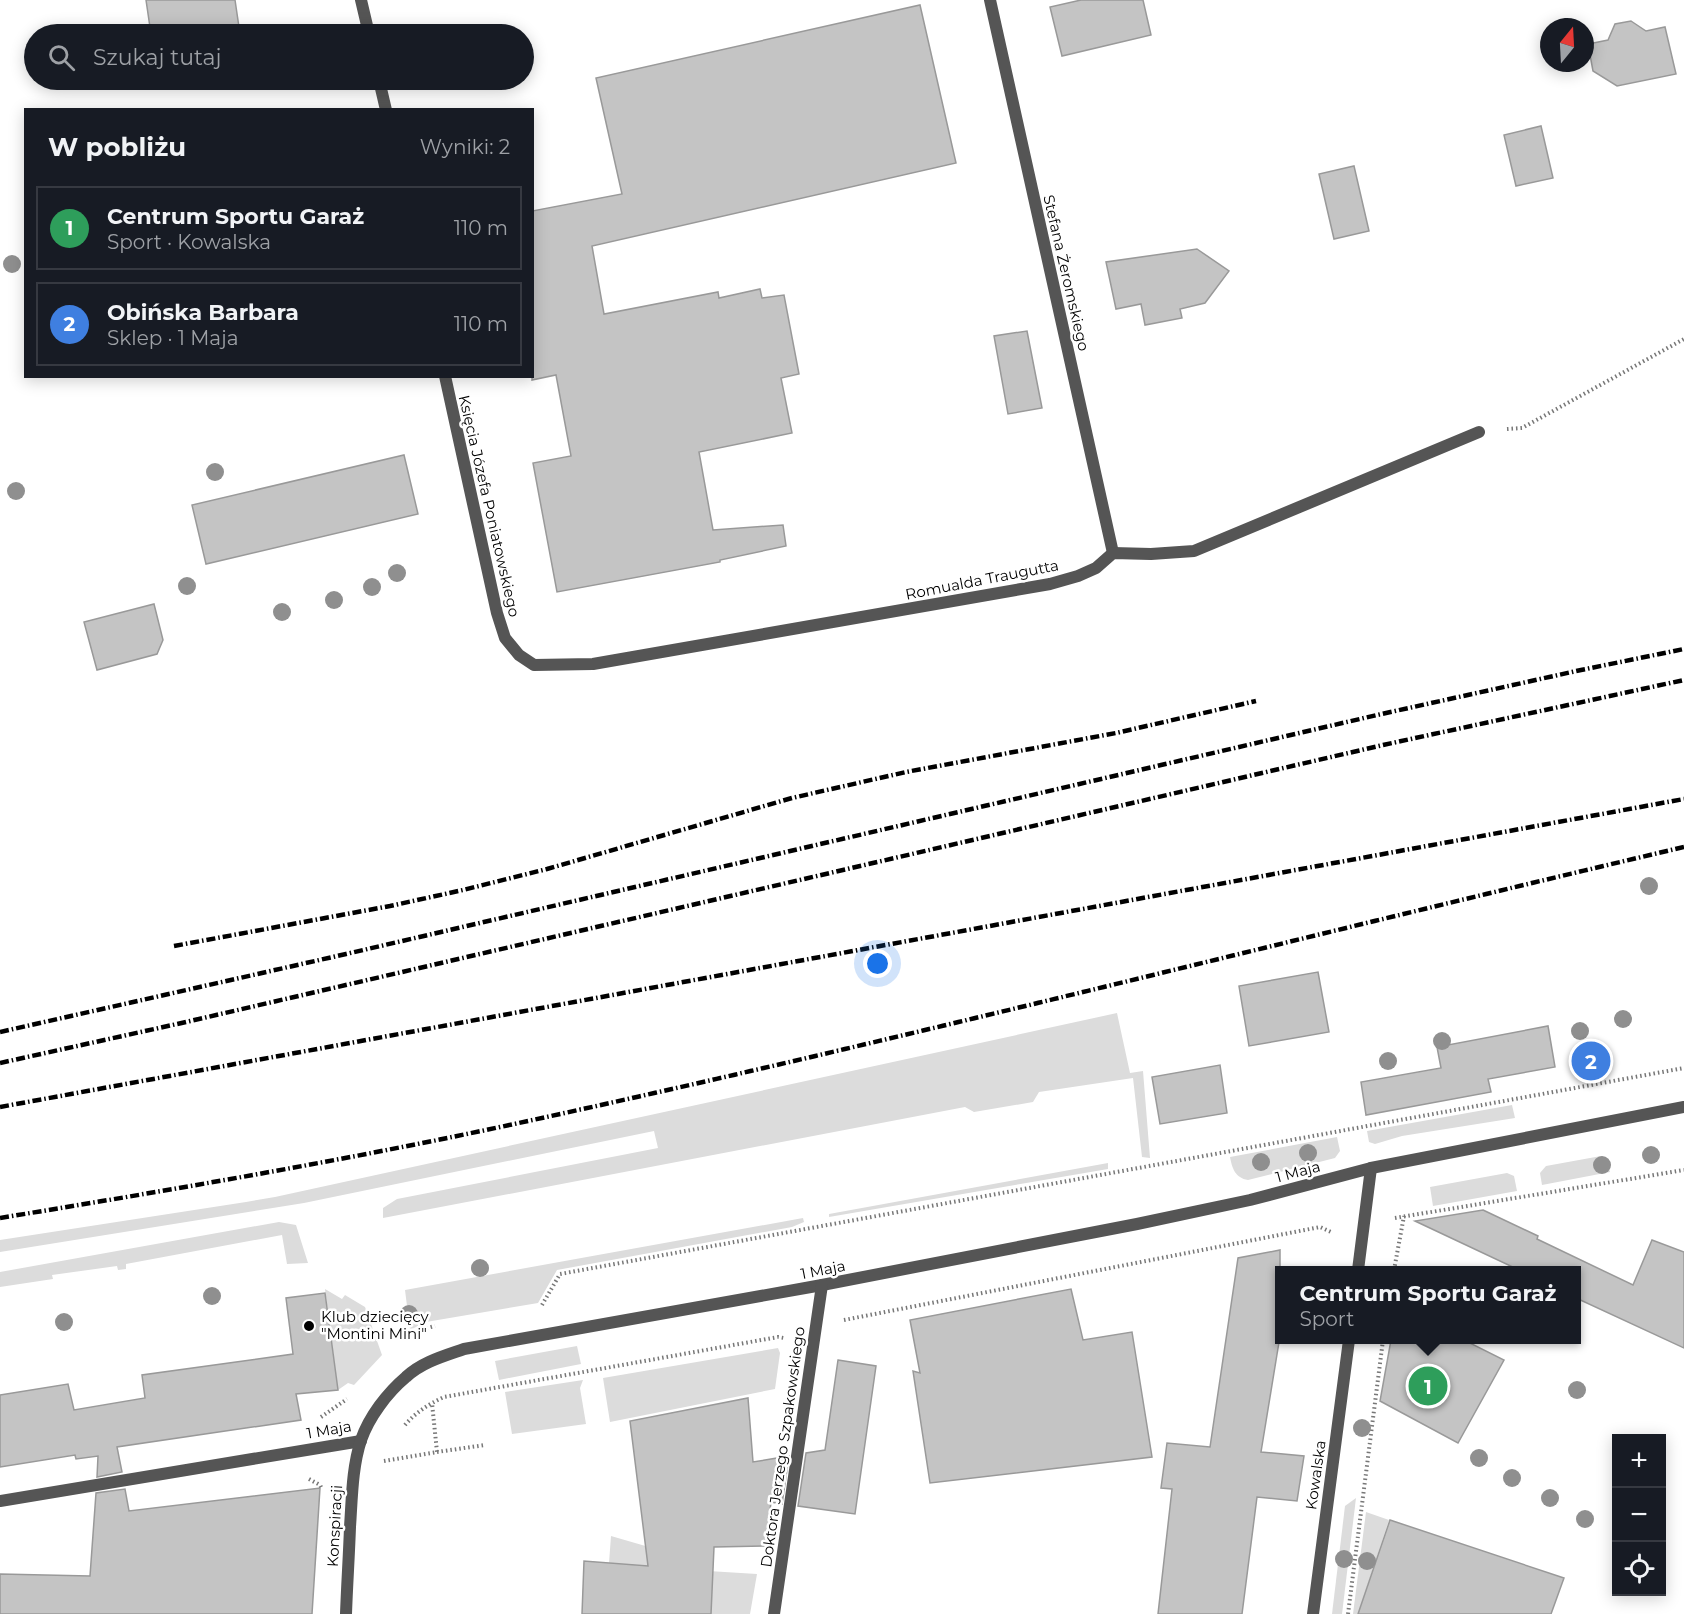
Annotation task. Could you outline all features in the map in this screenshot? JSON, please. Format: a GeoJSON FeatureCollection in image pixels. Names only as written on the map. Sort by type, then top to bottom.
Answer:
{"type":"FeatureCollection","features":[{"type":"Feature","properties":{"kind":"street"},"geometry":{"type":"LineString","coordinates":[[361,0],[367,24]]}},
{"type":"Feature","properties":{"kind":"street","name":"Stefana Żeromskiego"},"geometry":{"type":"LineString","coordinates":[[990,0],[1113,552]]}},
{"type":"Feature","properties":{"kind":"street"},"geometry":{"type":"LineString","coordinates":[[381,90],[386,108]]}},
{"type":"Feature","properties":{"kind":"street","name":"Księcia Józefa Poniatowskiego"},"geometry":{"type":"LineString","coordinates":[[444,378],[496,613],[505,638],[519,655],[534,665]]}},
{"type":"Feature","properties":{"kind":"street"},"geometry":{"type":"LineString","coordinates":[[1113,552],[1151,554],[1194,551],[1479,432]]}},
{"type":"Feature","properties":{"kind":"street","name":"Romualda Traugutta"},"geometry":{"type":"LineString","coordinates":[[534,665],[593,664],[1050,584],[1096,568],[1113,552]]}},
{"type":"Feature","properties":{"kind":"street","name":"1 Maja"},"geometry":{"type":"LineString","coordinates":[[0,1501],[361,1441],[380,1406],[407,1376],[432,1360],[464,1349],[822,1285],[1137,1224],[1250,1200],[1371,1168],[1684,1107]]}},
{"type":"Feature","properties":{"kind":"street"},"geometry":{"type":"LineString","coordinates":[[1359,1266],[1371,1168]]}},
{"type":"Feature","properties":{"kind":"street","name":"Doktora Jerzego Szpakowskiego"},"geometry":{"type":"LineString","coordinates":[[774,1614],[822,1285]]}},
{"type":"Feature","properties":{"kind":"street","name":"Kowalska"},"geometry":{"type":"LineString","coordinates":[[1313,1614],[1348,1344]]}},
{"type":"Feature","properties":{"kind":"street","name":"Konspiracji"},"geometry":{"type":"LineString","coordinates":[[346,1614],[354,1475],[361,1441]]}},
{"type":"Feature","properties":{"kind":"path"},"geometry":{"type":"LineString","coordinates":[[1479,432],[1522,428],[1684,339]]}},
{"type":"Feature","properties":{"kind":"path"},"geometry":{"type":"LineString","coordinates":[[541,1307],[560,1274],[1684,1068]]}},
{"type":"Feature","properties":{"kind":"path"},"geometry":{"type":"LineString","coordinates":[[1395,1266],[1404,1216],[1684,1170]]}},
{"type":"Feature","properties":{"kind":"path"},"geometry":{"type":"LineString","coordinates":[[841,1320],[1320,1227],[1331,1232],[1335,1242]]}},
{"type":"Feature","properties":{"kind":"path"},"geometry":{"type":"LineString","coordinates":[[410,1339],[420,1330],[438,1325]]}},
{"type":"Feature","properties":{"kind":"path"},"geometry":{"type":"LineString","coordinates":[[399,1432],[416,1413],[444,1397],[778,1337],[791,1340]]}},
{"type":"Feature","properties":{"kind":"path"},"geometry":{"type":"LineString","coordinates":[[1348,1614],[1382,1344]]}},
{"type":"Feature","properties":{"kind":"path"},"geometry":{"type":"LineString","coordinates":[[432,1403],[437,1452]]}},
{"type":"Feature","properties":{"kind":"path"},"geometry":{"type":"LineString","coordinates":[[383,1462],[485,1445]]}},
{"type":"Feature","properties":{"kind":"path"},"geometry":{"type":"LineString","coordinates":[[381,1470],[388,1451]]}},
{"type":"Feature","properties":{"kind":"path"},"geometry":{"type":"LineString","coordinates":[[302,1479],[320,1485],[325,1494]]}},
{"type":"Feature","properties":{"kind":"shaded area"},"geometry":{"type":"Polygon","coordinates":[[[1117,1013],[1130,1073],[1143,1071],[1150,1158],[1142,1157],[1133,1078],[1039,1092],[1033,1102],[974,1112],[965,1107],[383,1218],[383,1208],[397,1199],[658,1148],[654,1131],[304,1203],[0,1252],[0,1240],[275,1197],[1117,1013]]]}},
{"type":"Feature","properties":{"kind":"shaded area"},"geometry":{"type":"Polygon","coordinates":[[[1512,1105],[1515,1118],[1402,1136],[1375,1144],[1369,1142],[1367,1131],[1512,1105]]]}},
{"type":"Feature","properties":{"kind":"shaded area"},"geometry":{"type":"Polygon","coordinates":[[[1337,1137],[1340,1151],[1335,1158],[1248,1180],[1237,1175],[1230,1157],[1337,1137]]]}},
{"type":"Feature","properties":{"kind":"shaded area"},"geometry":{"type":"Polygon","coordinates":[[[1601,1156],[1607,1159],[1610,1172],[1542,1185],[1540,1173],[1546,1166],[1601,1156]]]}},
{"type":"Feature","properties":{"kind":"shaded area"},"geometry":{"type":"Polygon","coordinates":[[[1108,1163],[1108,1169],[829,1217],[829,1214],[1108,1163]]]}},
{"type":"Feature","properties":{"kind":"shaded area"},"geometry":{"type":"Polygon","coordinates":[[[1507,1173],[1514,1176],[1517,1191],[1433,1206],[1430,1187],[1507,1173]]]}},
{"type":"Feature","properties":{"kind":"shaded area"},"geometry":{"type":"Polygon","coordinates":[[[803,1218],[804,1222],[792,1227],[557,1270],[538,1303],[426,1322],[410,1330],[405,1290],[803,1218]]]}},
{"type":"Feature","properties":{"kind":"shaded area"},"geometry":{"type":"Polygon","coordinates":[[[279,1222],[296,1225],[308,1263],[287,1264],[282,1235],[126,1264],[126,1269],[118,1270],[117,1266],[52,1275],[53,1279],[0,1287],[0,1272],[279,1222]]]}},
{"type":"Feature","properties":{"kind":"shaded area"},"geometry":{"type":"Polygon","coordinates":[[[325,1289],[342,1299],[345,1295],[365,1307],[382,1355],[354,1385],[348,1383],[338,1390],[325,1289]]]}},
{"type":"Feature","properties":{"kind":"shaded area"},"geometry":{"type":"Polygon","coordinates":[[[577,1346],[581,1364],[499,1380],[495,1361],[577,1346]]]}},
{"type":"Feature","properties":{"kind":"shaded area"},"geometry":{"type":"Polygon","coordinates":[[[778,1348],[780,1353],[775,1389],[610,1422],[603,1378],[778,1348]]]}},
{"type":"Feature","properties":{"kind":"shaded area"},"geometry":{"type":"Polygon","coordinates":[[[583,1380],[580,1388],[586,1424],[512,1434],[505,1392],[583,1380]]]}},
{"type":"Feature","properties":{"kind":"shaded area"},"geometry":{"type":"Polygon","coordinates":[[[1356,1498],[1342,1614],[1332,1614],[1345,1506],[1356,1498]]]}},
{"type":"Feature","properties":{"kind":"shaded area"},"geometry":{"type":"Polygon","coordinates":[[[1366,1512],[1389,1520],[1358,1614],[1353,1614],[1366,1512]]]}},
{"type":"Feature","properties":{"kind":"shaded area"},"geometry":{"type":"Polygon","coordinates":[[[611,1536],[673,1554],[676,1569],[757,1574],[750,1614],[582,1614],[584,1562],[609,1563],[611,1536]]]}},
{"type":"Feature","properties":{"kind":"building"},"geometry":{"type":"Polygon","coordinates":[[[146,0],[235,0],[239,24],[150,24],[146,0]]]}},
{"type":"Feature","properties":{"kind":"building"},"geometry":{"type":"Polygon","coordinates":[[[1081,0],[1143,0],[1151,35],[1062,56],[1050,7],[1081,0]]]}},
{"type":"Feature","properties":{"kind":"building"},"geometry":{"type":"Polygon","coordinates":[[[920,5],[956,163],[592,246],[604,314],[718,292],[719,298],[760,289],[762,298],[784,295],[799,374],[781,378],[792,433],[699,452],[713,530],[783,525],[786,546],[720,560],[720,562],[557,592],[533,463],[571,456],[556,375],[532,380],[534,378],[534,211],[622,194],[596,78],[920,5]]]}},
{"type":"Feature","properties":{"kind":"building"},"geometry":{"type":"Polygon","coordinates":[[[1631,21],[1646,31],[1665,27],[1676,74],[1617,86],[1594,72],[1594,43],[1608,40],[1615,24],[1631,21]]]}},
{"type":"Feature","properties":{"kind":"building"},"geometry":{"type":"Polygon","coordinates":[[[1541,126],[1553,178],[1516,186],[1504,135],[1541,126]]]}},
{"type":"Feature","properties":{"kind":"building"},"geometry":{"type":"Polygon","coordinates":[[[1354,166],[1369,231],[1334,239],[1319,174],[1354,166]]]}},
{"type":"Feature","properties":{"kind":"building"},"geometry":{"type":"Polygon","coordinates":[[[1197,249],[1229,271],[1205,303],[1180,309],[1182,318],[1145,325],[1141,304],[1116,309],[1106,262],[1197,249]]]}},
{"type":"Feature","properties":{"kind":"building"},"geometry":{"type":"Polygon","coordinates":[[[1027,331],[1042,408],[1008,414],[994,336],[1027,331]]]}},
{"type":"Feature","properties":{"kind":"building"},"geometry":{"type":"Polygon","coordinates":[[[404,455],[418,514],[206,564],[192,505],[404,455]]]}},
{"type":"Feature","properties":{"kind":"building"},"geometry":{"type":"Polygon","coordinates":[[[154,604],[163,640],[157,654],[97,670],[84,622],[154,604]]]}},
{"type":"Feature","properties":{"kind":"building"},"geometry":{"type":"Polygon","coordinates":[[[1318,972],[1329,1032],[1249,1046],[1239,986],[1318,972]]]}},
{"type":"Feature","properties":{"kind":"building"},"geometry":{"type":"Polygon","coordinates":[[[1548,1026],[1555,1067],[1488,1079],[1491,1092],[1366,1115],[1361,1082],[1441,1068],[1437,1047],[1548,1026]]]}},
{"type":"Feature","properties":{"kind":"building"},"geometry":{"type":"Polygon","coordinates":[[[1220,1065],[1227,1113],[1160,1124],[1152,1077],[1220,1065]]]}},
{"type":"Feature","properties":{"kind":"building"},"geometry":{"type":"Polygon","coordinates":[[[1483,1210],[1633,1285],[1652,1240],[1684,1252],[1684,1348],[1581,1300],[1581,1266],[1511,1266],[1415,1221],[1483,1210]]]}},
{"type":"Feature","properties":{"kind":"building"},"geometry":{"type":"Polygon","coordinates":[[[1280,1250],[1280,1266],[1275,1266],[1275,1344],[1279,1344],[1261,1452],[1304,1456],[1297,1501],[1257,1497],[1242,1614],[1158,1614],[1172,1489],[1161,1488],[1167,1443],[1210,1447],[1238,1258],[1280,1250]]]}},
{"type":"Feature","properties":{"kind":"building"},"geometry":{"type":"Polygon","coordinates":[[[1071,1289],[1083,1340],[1132,1332],[1152,1457],[930,1483],[913,1371],[920,1373],[910,1320],[1071,1289]]]}},
{"type":"Feature","properties":{"kind":"building"},"geometry":{"type":"Polygon","coordinates":[[[325,1293],[338,1390],[296,1394],[301,1420],[117,1447],[122,1472],[97,1477],[98,1456],[76,1459],[75,1455],[0,1467],[0,1395],[68,1384],[74,1410],[145,1398],[142,1375],[293,1354],[286,1298],[325,1293]]]}},
{"type":"Feature","properties":{"kind":"building"},"geometry":{"type":"Polygon","coordinates":[[[1390,1344],[1472,1344],[1504,1360],[1458,1443],[1380,1401],[1390,1344]]]}},
{"type":"Feature","properties":{"kind":"building"},"geometry":{"type":"Polygon","coordinates":[[[838,1360],[876,1366],[855,1514],[798,1506],[806,1453],[825,1450],[838,1360]]]}},
{"type":"Feature","properties":{"kind":"building"},"geometry":{"type":"Polygon","coordinates":[[[748,1398],[753,1462],[789,1456],[782,1504],[771,1502],[766,1546],[714,1547],[711,1614],[582,1614],[584,1561],[648,1566],[630,1421],[748,1398]]]}},
{"type":"Feature","properties":{"kind":"building"},"geometry":{"type":"Polygon","coordinates":[[[320,1488],[312,1614],[0,1614],[0,1574],[90,1576],[96,1493],[125,1489],[129,1511],[320,1488]]]}},
{"type":"Feature","properties":{"kind":"building"},"geometry":{"type":"Polygon","coordinates":[[[1390,1520],[1564,1578],[1551,1614],[1358,1614],[1390,1520]]]}},
{"type":"Feature","properties":{"kind":"railway"},"geometry":{"type":"LineString","coordinates":[[0,1032],[1377,715],[1684,649]]}},
{"type":"Feature","properties":{"kind":"railway"},"geometry":{"type":"LineString","coordinates":[[0,1063],[1383,745],[1684,680]]}},
{"type":"Feature","properties":{"kind":"railway"},"geometry":{"type":"LineString","coordinates":[[174,946],[390,906],[463,890],[547,869],[792,798],[906,772],[1116,733],[1256,701]]}},
{"type":"Feature","properties":{"kind":"railway"},"geometry":{"type":"LineString","coordinates":[[0,1107],[1684,799]]}},
{"type":"Feature","properties":{"kind":"railway"},"geometry":{"type":"LineString","coordinates":[[0,1218],[265,1173],[528,1121],[962,1021],[1684,847]]}},
{"type":"Feature","properties":{"kind":"place","name":"Obińska Barbara"},"geometry":{"type":"Point","coordinates":[1591,1061]}},
{"type":"Feature","properties":{"kind":"place","name":"Klub dziecięcy \"Montini Mini\""},"geometry":{"type":"Point","coordinates":[309,1326]}},
{"type":"Feature","properties":{"kind":"place","name":"Centrum Sportu Garaż"},"geometry":{"type":"Point","coordinates":[1428,1386]}}]}
